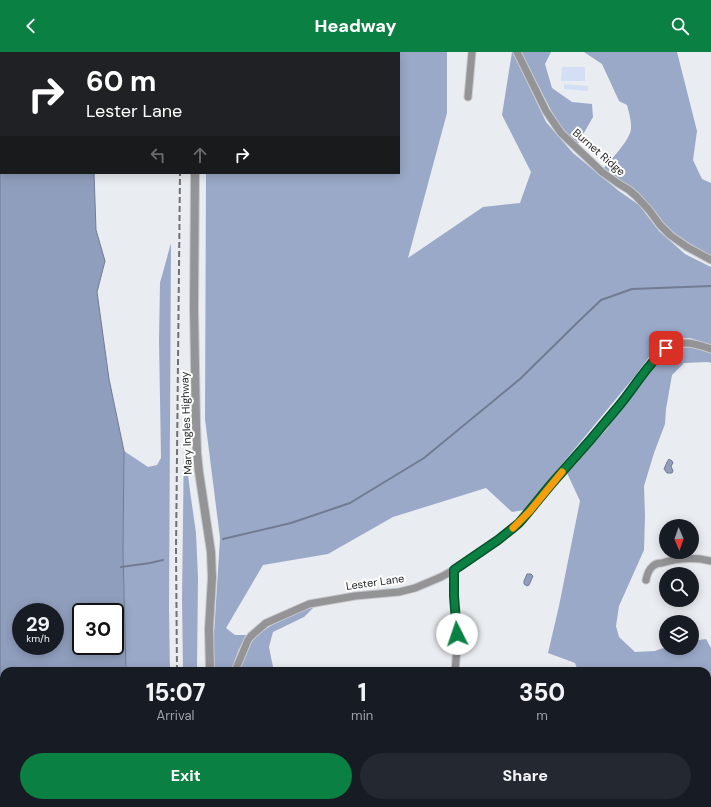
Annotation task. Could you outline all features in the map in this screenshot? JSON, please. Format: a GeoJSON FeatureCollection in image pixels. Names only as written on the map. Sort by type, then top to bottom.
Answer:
{"type":"FeatureCollection","features":[{"type":"Feature","properties":{"kind":"street"},"geometry":{"type":"LineString","coordinates":[[468,97],[472,52]]}},
{"type":"Feature","properties":{"kind":"street","name":"Burnet Ridge"},"geometry":{"type":"LineString","coordinates":[[518,52],[546,110],[561,133],[602,172],[636,196],[670,235],[687,247],[711,260]]}},
{"type":"Feature","properties":{"kind":"street","name":"Mary Ingles Highway"},"geometry":{"type":"LineString","coordinates":[[195,174],[194,308],[196,424],[199,472],[211,552],[212,578],[209,629],[210,667]]}},
{"type":"Feature","properties":{"kind":"street","name":"Lester Lane"},"geometry":{"type":"LineString","coordinates":[[237,667],[248,640],[266,623],[309,604],[355,596],[406,590],[424,584],[454,570],[498,540],[519,523],[618,407],[659,354],[666,348],[681,342],[702,345],[711,349]]}},
{"type":"Feature","properties":{"kind":"street"},"geometry":{"type":"LineString","coordinates":[[646,580],[648,573],[653,566],[662,562],[678,558],[696,558],[711,561]]}},
{"type":"Feature","properties":{"kind":"street"},"geometry":{"type":"LineString","coordinates":[[454,570],[457,648],[455,667]]}},
{"type":"Feature","properties":{"kind":"shaded area"},"geometry":{"type":"Polygon","coordinates":[[[400,52],[447,52],[447,113],[408,258],[483,207],[520,203],[531,172],[502,115],[513,52],[546,122],[573,153],[619,191],[639,205],[659,231],[685,254],[711,267],[711,345],[690,338],[672,339],[654,350],[635,376],[524,510],[512,512],[486,488],[393,517],[328,554],[263,565],[226,628],[235,635],[247,635],[239,649],[232,667],[214,667],[214,634],[220,538],[205,419],[206,174],[400,174],[400,52]]]}},
{"type":"Feature","properties":{"kind":"shaded area"},"geometry":{"type":"Polygon","coordinates":[[[521,52],[551,52],[545,64],[552,88],[572,102],[592,104],[593,117],[577,145],[567,135],[554,116],[521,52]]]}},
{"type":"Feature","properties":{"kind":"shaded area"},"geometry":{"type":"Polygon","coordinates":[[[584,52],[677,52],[697,131],[693,160],[702,179],[711,183],[711,257],[675,236],[604,168],[628,137],[631,130],[630,119],[627,105],[619,101],[602,64],[584,52]]]}},
{"type":"Feature","properties":{"kind":"shaded area"},"geometry":{"type":"Polygon","coordinates":[[[562,67],[585,67],[585,81],[561,81],[562,67]]]}},
{"type":"Feature","properties":{"kind":"shaded area"},"geometry":{"type":"Polygon","coordinates":[[[564,84],[588,86],[588,91],[564,89],[564,84]]]}},
{"type":"Feature","properties":{"kind":"shaded area"},"geometry":{"type":"Polygon","coordinates":[[[0,174],[94,174],[96,230],[105,261],[97,292],[109,379],[124,451],[123,552],[126,667],[0,667],[0,174]]]}},
{"type":"Feature","properties":{"kind":"shaded area"},"geometry":{"type":"Polygon","coordinates":[[[171,243],[170,667],[126,667],[123,552],[124,451],[148,467],[157,465],[161,458],[159,340],[160,283],[171,243]]]}},
{"type":"Feature","properties":{"kind":"shaded area"},"geometry":{"type":"Polygon","coordinates":[[[691,347],[711,352],[711,363],[684,363],[672,375],[665,424],[644,486],[644,550],[619,606],[616,626],[619,637],[635,652],[659,650],[659,655],[699,655],[699,640],[706,639],[711,648],[711,667],[576,667],[575,663],[548,653],[580,501],[567,473],[606,430],[652,366],[665,355],[679,348],[691,347]]]}},
{"type":"Feature","properties":{"kind":"shaded area"},"geometry":{"type":"Polygon","coordinates":[[[184,441],[196,533],[198,577],[197,667],[183,667],[182,599],[184,441]]]}},
{"type":"Feature","properties":{"kind":"shaded area"},"geometry":{"type":"Polygon","coordinates":[[[669,459],[673,463],[671,466],[673,471],[672,473],[667,473],[664,469],[669,459]]]}},
{"type":"Feature","properties":{"kind":"shaded area"},"geometry":{"type":"Polygon","coordinates":[[[527,574],[531,574],[533,576],[529,585],[527,586],[524,584],[524,581],[527,574]]]}},
{"type":"Feature","properties":{"kind":"shaded area"},"geometry":{"type":"Polygon","coordinates":[[[309,608],[313,608],[304,617],[273,632],[269,647],[273,667],[240,667],[248,647],[257,636],[270,626],[286,617],[309,608]]]}},
{"type":"Feature","properties":{"kind":"waterway"},"geometry":{"type":"LineString","coordinates":[[223,539],[291,523],[350,503],[424,458],[520,379],[601,300],[632,289],[711,286]]}},
{"type":"Feature","properties":{"kind":"waterway"},"geometry":{"type":"LineString","coordinates":[[121,567],[163,560]]}},
{"type":"Feature","properties":{"kind":"railway"},"geometry":{"type":"LineString","coordinates":[[177,667],[176,550],[180,174]]}},
{"type":"Feature","properties":{"kind":"slow traffic"},"geometry":{"type":"LineString","coordinates":[[513,528],[530,511],[562,472]]}},
{"type":"Feature","properties":{"kind":"route"},"geometry":{"type":"LineString","coordinates":[[457,634],[454,596],[454,570],[498,540],[519,523],[618,407],[659,354],[666,348]]}}]}
